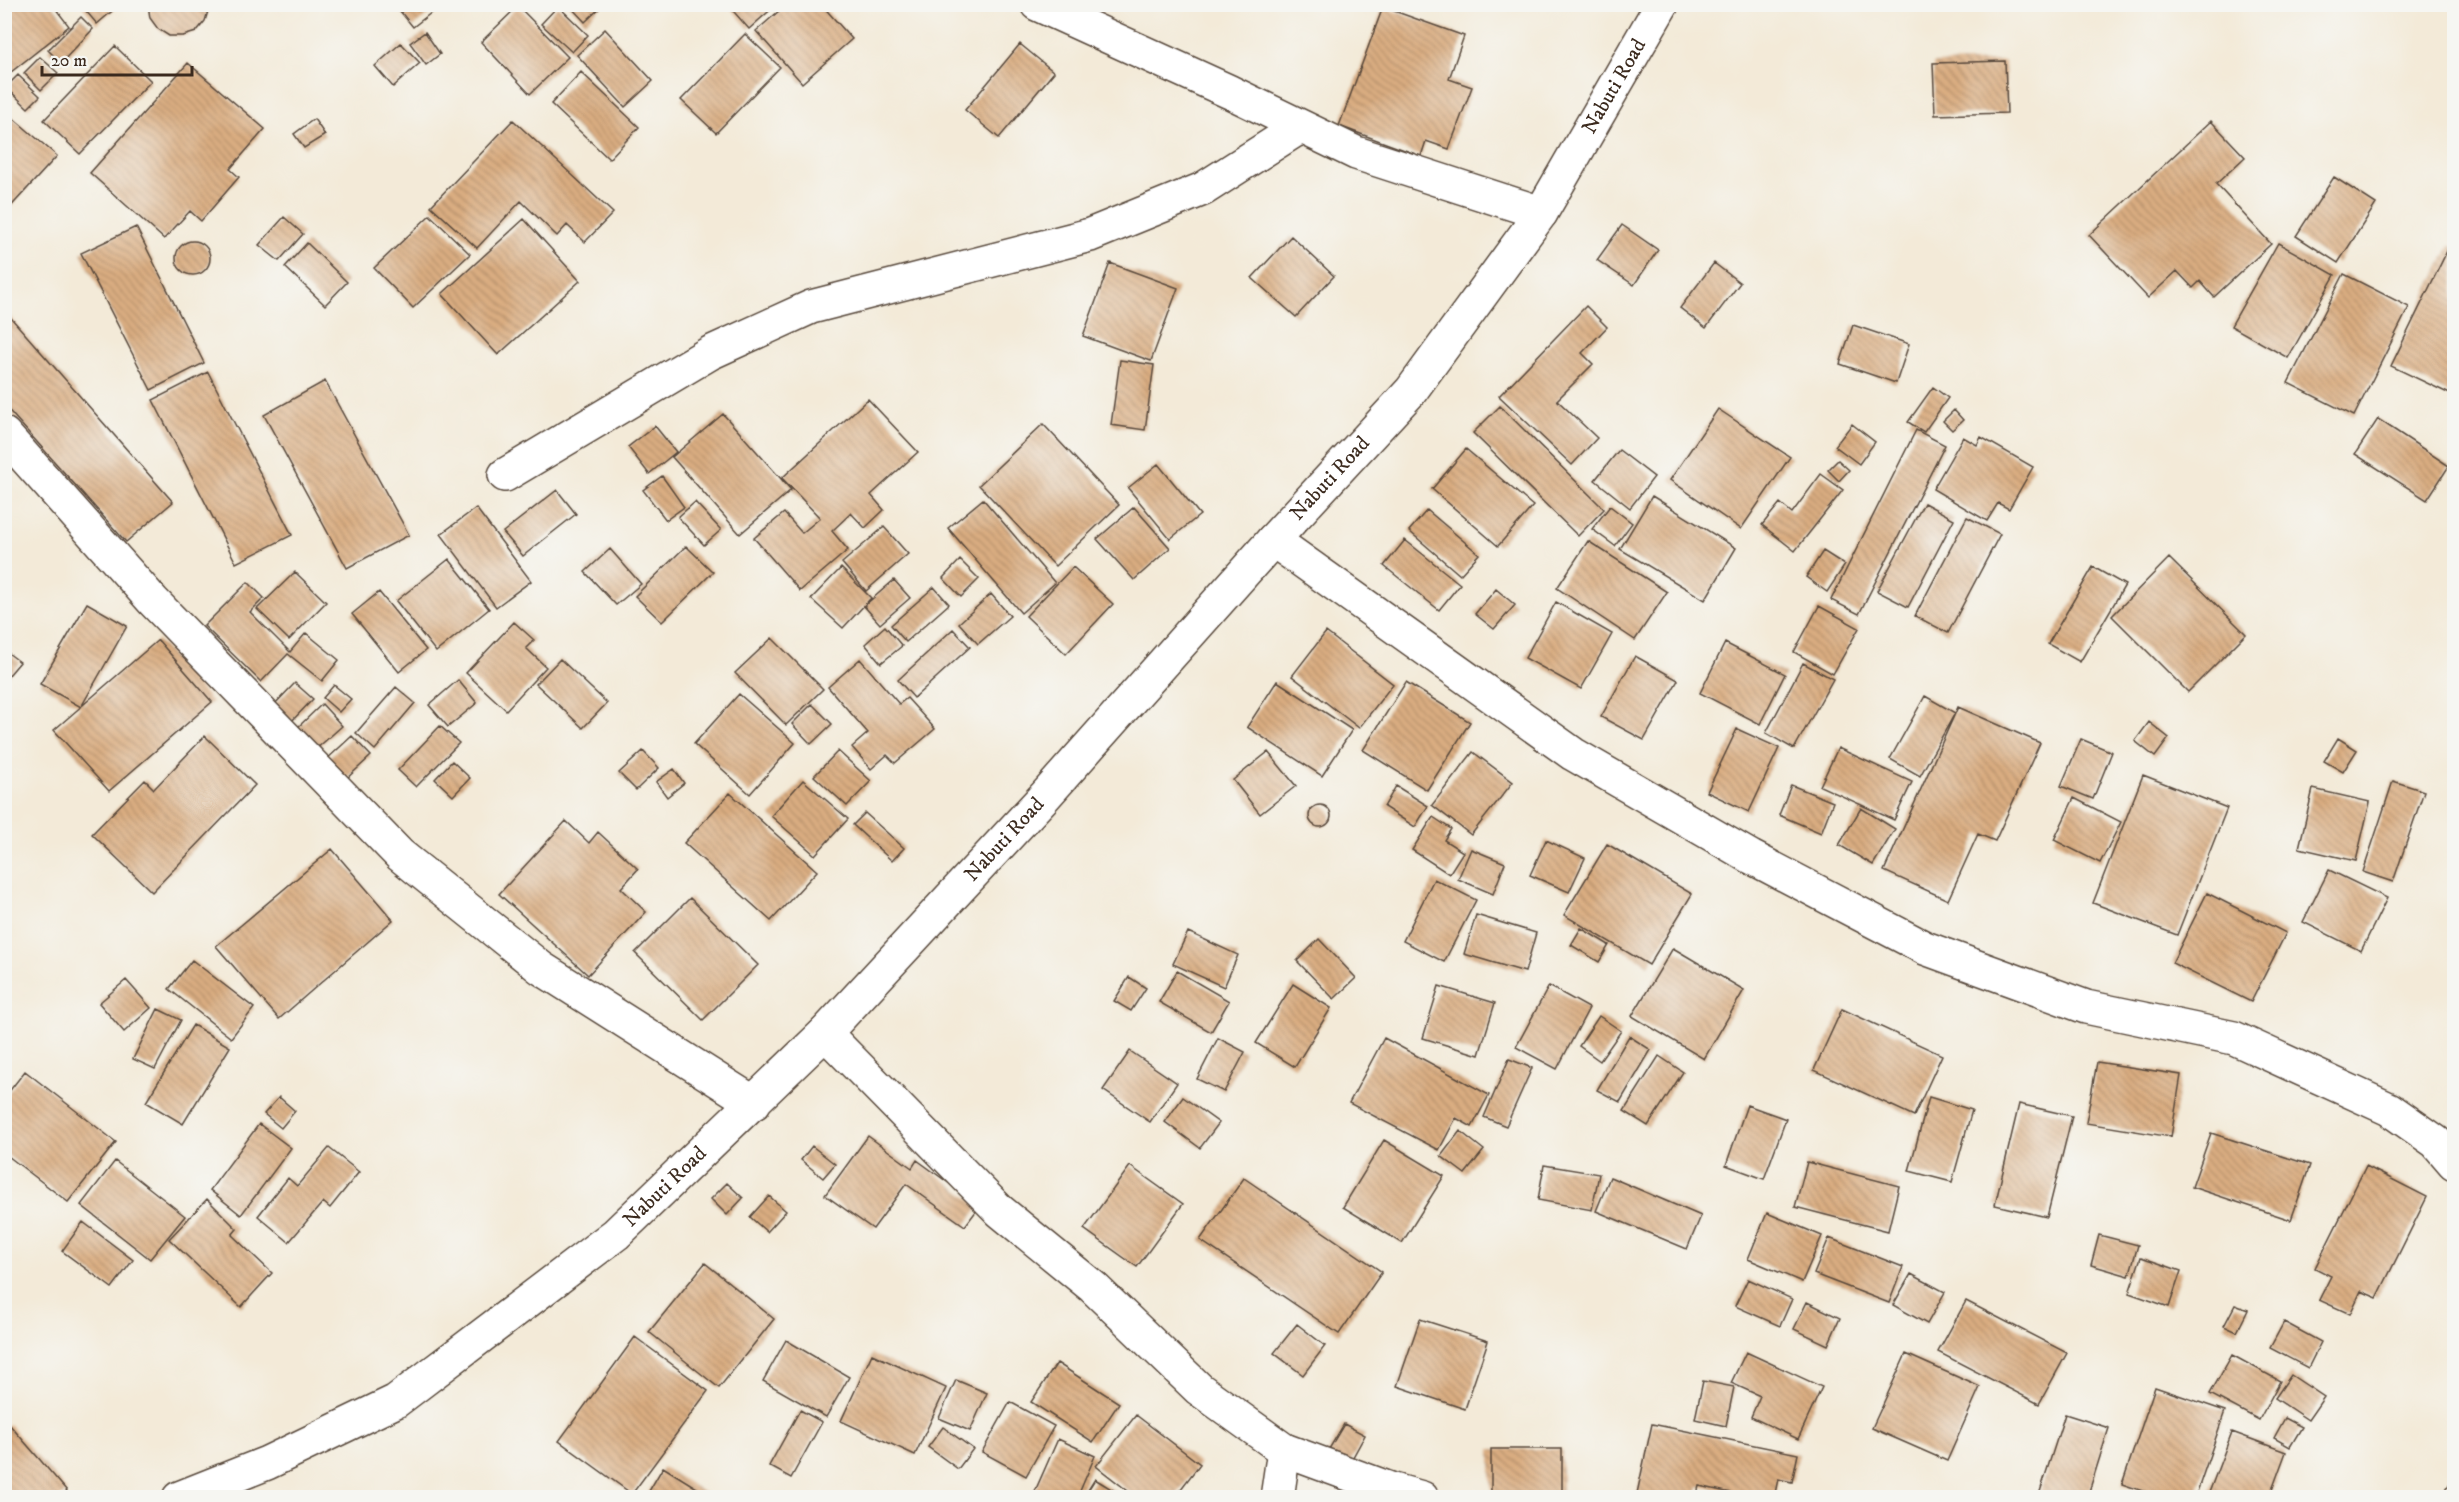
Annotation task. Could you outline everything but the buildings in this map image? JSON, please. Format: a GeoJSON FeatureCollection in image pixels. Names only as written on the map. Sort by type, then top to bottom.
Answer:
{"type":"FeatureCollection","features":[{"type":"Feature","properties":{"kind":"street"},"geometry":{"type":"LineString","coordinates":[[1037,4],[1230,92],[1356,153],[1541,213]]}},
{"type":"Feature","properties":{"kind":"street","name":"Nabuti Road"},"geometry":{"type":"LineString","coordinates":[[179,1497],[267,1463],[396,1401],[616,1234],[825,1033],[1045,796],[1273,540],[1411,391],[1541,213],[1662,4]]}},
{"type":"Feature","properties":{"kind":"street"},"geometry":{"type":"LineString","coordinates":[[505,476],[710,353],[811,307],[1090,235],[1203,189],[1300,126]]}},
{"type":"Feature","properties":{"kind":"street"},"geometry":{"type":"LineString","coordinates":[[4,434],[153,601],[400,855],[541,968],[754,1103]]}},
{"type":"Feature","properties":{"kind":"street"},"geometry":{"type":"LineString","coordinates":[[1273,540],[1573,754],[1762,862],[1925,948],[2086,1007],[2234,1038],[2389,1109],[2436,1142],[2454,1163]]}},
{"type":"Feature","properties":{"kind":"street"},"geometry":{"type":"LineString","coordinates":[[825,1033],[1000,1211],[1093,1287],[1199,1389],[1284,1450],[1390,1489],[1422,1497]]}},
{"type":"Feature","properties":{"kind":"street"},"geometry":{"type":"LineString","coordinates":[[1277,1497],[1284,1450]]}}]}
